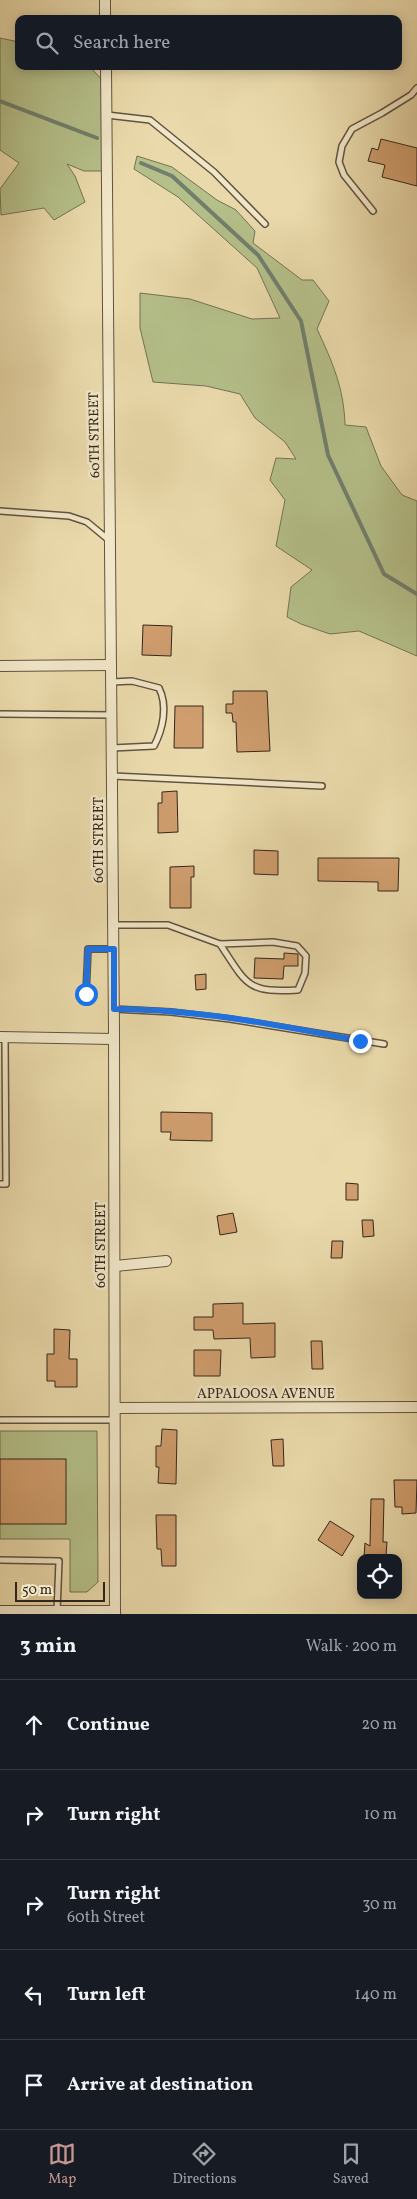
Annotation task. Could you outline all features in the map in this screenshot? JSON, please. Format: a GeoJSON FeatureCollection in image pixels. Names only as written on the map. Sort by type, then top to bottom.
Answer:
{"type":"FeatureCollection","features":[{"type":"Feature","properties":{"kind":"street"},"geometry":{"type":"LineString","coordinates":[[105,0],[105,15]]}},
{"type":"Feature","properties":{"kind":"street","name":"60TH STREET"},"geometry":{"type":"LineString","coordinates":[[106,70],[114,949],[115,1612]]}},
{"type":"Feature","properties":{"kind":"street"},"geometry":{"type":"LineString","coordinates":[[0,666],[111,665]]}},
{"type":"Feature","properties":{"kind":"street"},"geometry":{"type":"LineString","coordinates":[[3,1037],[114,1039]]}},
{"type":"Feature","properties":{"kind":"street"},"geometry":{"type":"LineString","coordinates":[[115,1266],[166,1261]]}},
{"type":"Feature","properties":{"kind":"street","name":"APPALOOSA AVENUE"},"geometry":{"type":"LineString","coordinates":[[115,1408],[417,1407]]}},
{"type":"Feature","properties":{"kind":"street"},"geometry":{"type":"LineString","coordinates":[[0,1611],[115,1612]]}},
{"type":"Feature","properties":{"kind":"lane"},"geometry":{"type":"LineString","coordinates":[[374,211],[344,175],[339,162],[342,146],[352,129],[411,95],[417,88]]}},
{"type":"Feature","properties":{"kind":"lane"},"geometry":{"type":"LineString","coordinates":[[106,115],[150,120],[214,172],[265,224]]}},
{"type":"Feature","properties":{"kind":"lane"},"geometry":{"type":"LineString","coordinates":[[0,511],[69,516],[87,522],[110,542]]}},
{"type":"Feature","properties":{"kind":"lane"},"geometry":{"type":"LineString","coordinates":[[112,682],[132,681],[159,688],[164,698],[162,732],[154,746],[112,748]]}},
{"type":"Feature","properties":{"kind":"lane"},"geometry":{"type":"LineString","coordinates":[[0,714],[112,715]]}},
{"type":"Feature","properties":{"kind":"lane"},"geometry":{"type":"LineString","coordinates":[[112,776],[322,786]]}},
{"type":"Feature","properties":{"kind":"lane"},"geometry":{"type":"LineString","coordinates":[[113,926],[168,925],[220,944],[273,942],[296,946],[306,956],[306,973],[298,990],[278,991],[257,988],[246,983],[220,944]]}},
{"type":"Feature","properties":{"kind":"lane"},"geometry":{"type":"LineString","coordinates":[[86,994],[88,949],[114,949]]}},
{"type":"Feature","properties":{"kind":"lane"},"geometry":{"type":"LineString","coordinates":[[114,1009],[171,1012],[230,1019],[384,1044]]}},
{"type":"Feature","properties":{"kind":"lane"},"geometry":{"type":"LineString","coordinates":[[0,1184],[6,1184],[3,1037]]}},
{"type":"Feature","properties":{"kind":"lane"},"geometry":{"type":"LineString","coordinates":[[0,1420],[115,1420]]}},
{"type":"Feature","properties":{"kind":"lane"},"geometry":{"type":"LineString","coordinates":[[0,1560],[59,1561],[57,1611]]}},
{"type":"Feature","properties":{"kind":"green space"},"geometry":{"type":"Polygon","coordinates":[[[0,38],[15,41],[15,70],[93,70],[106,84],[107,171],[84,171],[67,164],[75,176],[85,202],[54,220],[44,208],[1,215],[0,189],[19,163],[0,150],[0,38]]]}},
{"type":"Feature","properties":{"kind":"green space"},"geometry":{"type":"Polygon","coordinates":[[[137,156],[172,167],[217,200],[236,210],[255,231],[253,243],[302,280],[313,280],[329,301],[317,329],[340,387],[345,425],[366,427],[381,466],[402,495],[417,501],[417,656],[359,631],[330,634],[287,617],[291,587],[312,570],[276,546],[285,500],[270,480],[276,458],[296,459],[285,442],[255,418],[240,394],[206,386],[153,382],[140,328],[140,293],[190,299],[252,319],[280,318],[257,268],[178,197],[134,169],[137,156]]]}},
{"type":"Feature","properties":{"kind":"green space"},"geometry":{"type":"Polygon","coordinates":[[[0,1431],[97,1431],[98,1582],[87,1592],[70,1592],[70,1539],[0,1539],[0,1431]]]}},
{"type":"Feature","properties":{"kind":"building"},"geometry":{"type":"Polygon","coordinates":[[[381,139],[417,148],[417,186],[382,177],[385,165],[368,161],[372,148],[378,150],[381,139]]]}},
{"type":"Feature","properties":{"kind":"building"},"geometry":{"type":"Polygon","coordinates":[[[143,625],[172,626],[171,656],[142,655],[143,625]]]}},
{"type":"Feature","properties":{"kind":"building"},"geometry":{"type":"Polygon","coordinates":[[[233,691],[267,691],[270,751],[237,752],[236,722],[233,722],[232,713],[226,713],[226,704],[233,704],[233,691]]]}},
{"type":"Feature","properties":{"kind":"building"},"geometry":{"type":"Polygon","coordinates":[[[175,706],[203,706],[203,748],[174,748],[175,706]]]}},
{"type":"Feature","properties":{"kind":"building"},"geometry":{"type":"Polygon","coordinates":[[[177,791],[178,832],[158,833],[158,803],[162,803],[162,792],[177,791]]]}},
{"type":"Feature","properties":{"kind":"building"},"geometry":{"type":"Polygon","coordinates":[[[254,850],[278,851],[278,875],[254,874],[254,850]]]}},
{"type":"Feature","properties":{"kind":"building"},"geometry":{"type":"Polygon","coordinates":[[[318,858],[399,858],[398,891],[378,891],[378,882],[318,881],[318,858]]]}},
{"type":"Feature","properties":{"kind":"building"},"geometry":{"type":"Polygon","coordinates":[[[194,866],[194,877],[191,877],[191,908],[170,908],[170,867],[194,866]]]}},
{"type":"Feature","properties":{"kind":"building"},"geometry":{"type":"Polygon","coordinates":[[[284,953],[298,954],[298,966],[284,966],[283,979],[254,978],[255,958],[284,959],[284,953]]]}},
{"type":"Feature","properties":{"kind":"building"},"geometry":{"type":"Polygon","coordinates":[[[206,974],[206,989],[196,990],[195,975],[206,974]]]}},
{"type":"Feature","properties":{"kind":"building"},"geometry":{"type":"Polygon","coordinates":[[[161,1112],[212,1113],[212,1141],[170,1140],[171,1132],[161,1132],[161,1112]]]}},
{"type":"Feature","properties":{"kind":"building"},"geometry":{"type":"Polygon","coordinates":[[[346,1183],[358,1184],[358,1200],[346,1200],[346,1183]]]}},
{"type":"Feature","properties":{"kind":"building"},"geometry":{"type":"Polygon","coordinates":[[[233,1213],[237,1232],[220,1235],[217,1216],[233,1213]]]}},
{"type":"Feature","properties":{"kind":"building"},"geometry":{"type":"Polygon","coordinates":[[[362,1220],[373,1220],[374,1236],[363,1237],[362,1220]]]}},
{"type":"Feature","properties":{"kind":"building"},"geometry":{"type":"Polygon","coordinates":[[[332,1241],[343,1241],[342,1258],[331,1258],[332,1241]]]}},
{"type":"Feature","properties":{"kind":"building"},"geometry":{"type":"Polygon","coordinates":[[[243,1303],[243,1324],[275,1323],[275,1357],[251,1358],[250,1338],[214,1339],[213,1330],[194,1330],[194,1317],[213,1317],[213,1304],[243,1303]]]}},
{"type":"Feature","properties":{"kind":"building"},"geometry":{"type":"Polygon","coordinates":[[[54,1329],[70,1330],[69,1359],[77,1359],[77,1387],[55,1387],[55,1381],[47,1381],[47,1354],[54,1354],[54,1329]]]}},
{"type":"Feature","properties":{"kind":"building"},"geometry":{"type":"Polygon","coordinates":[[[311,1341],[322,1341],[323,1369],[312,1369],[311,1341]]]}},
{"type":"Feature","properties":{"kind":"building"},"geometry":{"type":"Polygon","coordinates":[[[194,1350],[221,1350],[220,1376],[194,1376],[194,1350]]]}},
{"type":"Feature","properties":{"kind":"building"},"geometry":{"type":"Polygon","coordinates":[[[162,1429],[177,1430],[176,1484],[158,1483],[159,1467],[156,1467],[156,1446],[161,1446],[162,1429]]]}},
{"type":"Feature","properties":{"kind":"building"},"geometry":{"type":"Polygon","coordinates":[[[283,1439],[284,1466],[273,1466],[271,1440],[283,1439]]]}},
{"type":"Feature","properties":{"kind":"building"},"geometry":{"type":"Polygon","coordinates":[[[0,1459],[66,1459],[66,1524],[0,1524],[0,1459]]]}},
{"type":"Feature","properties":{"kind":"building"},"geometry":{"type":"Polygon","coordinates":[[[394,1480],[417,1480],[416,1513],[402,1514],[402,1507],[395,1507],[394,1480]]]}},
{"type":"Feature","properties":{"kind":"building"},"geometry":{"type":"Polygon","coordinates":[[[371,1499],[384,1499],[383,1542],[387,1542],[386,1554],[364,1554],[365,1543],[370,1546],[371,1499]]]}},
{"type":"Feature","properties":{"kind":"building"},"geometry":{"type":"Polygon","coordinates":[[[156,1515],[176,1515],[176,1566],[162,1566],[161,1549],[157,1549],[156,1515]]]}},
{"type":"Feature","properties":{"kind":"building"},"geometry":{"type":"Polygon","coordinates":[[[330,1521],[354,1536],[342,1556],[318,1540],[330,1521]]]}},
{"type":"Feature","properties":{"kind":"waterway"},"geometry":{"type":"LineString","coordinates":[[0,101],[97,138]]}},
{"type":"Feature","properties":{"kind":"waterway"},"geometry":{"type":"LineString","coordinates":[[141,163],[172,176],[258,255],[301,321],[328,455],[384,574],[417,594]]}},
{"type":"Feature","properties":{"kind":"route"},"geometry":{"type":"LineString","coordinates":[[86,994],[88,949],[114,949],[114,1009],[171,1012],[230,1019],[306,1030],[360,1041]]}}]}
